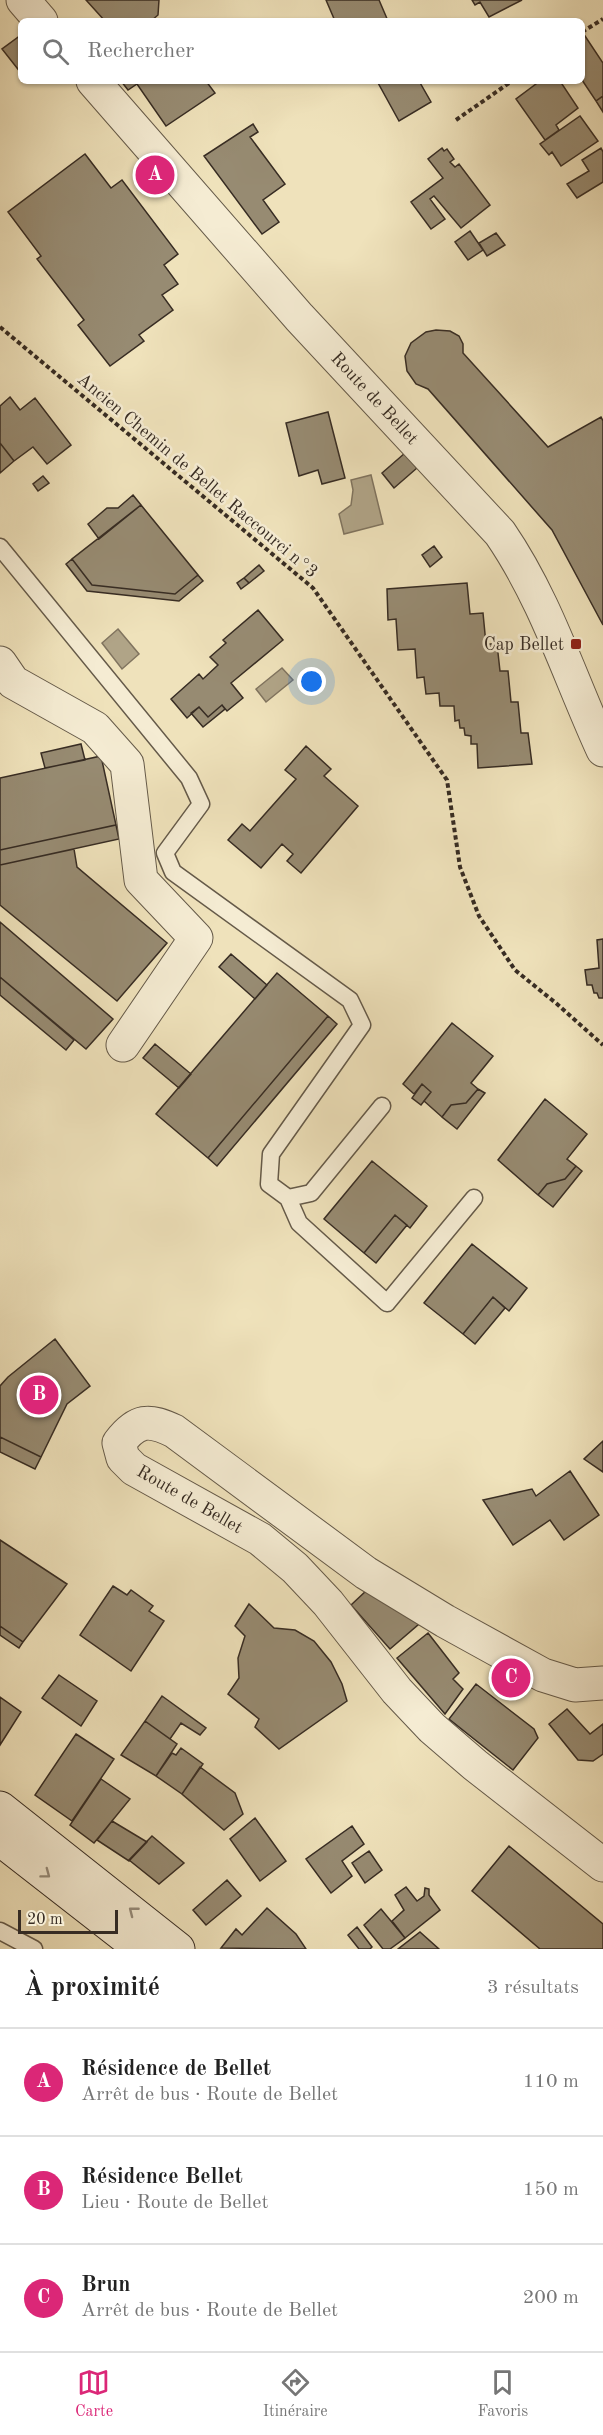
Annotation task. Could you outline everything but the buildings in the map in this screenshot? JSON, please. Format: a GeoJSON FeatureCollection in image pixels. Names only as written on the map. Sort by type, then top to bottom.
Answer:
{"type":"FeatureCollection","features":[{"type":"Feature","properties":{"kind":"street"},"geometry":{"type":"LineString","coordinates":[[23,0],[38,18]]}},
{"type":"Feature","properties":{"kind":"street","name":"Route de Bellet"},"geometry":{"type":"LineString","coordinates":[[96,84],[299,317],[463,490],[500,533],[523,566],[603,750]]}},
{"type":"Feature","properties":{"kind":"street"},"geometry":{"type":"LineString","coordinates":[[0,663],[13,682],[95,728],[127,764],[141,880],[196,938],[123,1045]]}},
{"type":"Feature","properties":{"kind":"street","name":"Route de Bellet"},"geometry":{"type":"LineString","coordinates":[[603,1683],[575,1685],[543,1675],[445,1621],[366,1573],[174,1431],[156,1422],[139,1424],[127,1432],[119,1443],[123,1458],[134,1469],[260,1539],[295,1568],[328,1603],[397,1691],[432,1728],[475,1765],[603,1865]]}},
{"type":"Feature","properties":{"kind":"street"},"geometry":{"type":"LineString","coordinates":[[0,1808],[178,1949]]}},
{"type":"Feature","properties":{"kind":"street"},"geometry":{"type":"LineString","coordinates":[[0,1839],[141,1949]]}},
{"type":"Feature","properties":{"kind":"lane"},"geometry":{"type":"LineString","coordinates":[[0,547],[189,777],[201,804],[165,853],[173,872],[350,1000],[362,1025],[271,1154],[269,1184],[288,1197],[299,1223],[387,1302],[474,1198]]}},
{"type":"Feature","properties":{"kind":"lane"},"geometry":{"type":"LineString","coordinates":[[288,1197],[311,1192],[382,1106]]}},
{"type":"Feature","properties":{"kind":"lane"},"geometry":{"type":"LineString","coordinates":[[0,1931],[34,1949]]}},
{"type":"Feature","properties":{"kind":"path"},"geometry":{"type":"LineString","coordinates":[[585,30],[603,19]]}},
{"type":"Feature","properties":{"kind":"path"},"geometry":{"type":"LineString","coordinates":[[456,120],[508,84]]}},
{"type":"Feature","properties":{"kind":"path","name":"Ancien Chemin de Bellet Raccourci n°3"},"geometry":{"type":"LineString","coordinates":[[0,327],[313,588],[447,780],[460,867],[479,916],[516,970],[603,1045]]}},
{"type":"Feature","properties":{"kind":"shaded area"},"geometry":{"type":"Polygon","coordinates":[[[371,475],[383,524],[344,534],[339,514],[351,505],[353,490],[351,480],[371,475]]]}},
{"type":"Feature","properties":{"kind":"shaded area"},"geometry":{"type":"Polygon","coordinates":[[[118,629],[139,654],[122,669],[102,643],[118,629]]]}},
{"type":"Feature","properties":{"kind":"shaded area"},"geometry":{"type":"Polygon","coordinates":[[[282,668],[293,680],[266,702],[256,689],[282,668]]]}},
{"type":"Feature","properties":{"kind":"place","name":"Résidence de Bellet"},"geometry":{"type":"Point","coordinates":[155,175]}},
{"type":"Feature","properties":{"kind":"place","name":"Cap Bellet"},"geometry":{"type":"Point","coordinates":[576,644]}},
{"type":"Feature","properties":{"kind":"place","name":"Résidence Bellet"},"geometry":{"type":"Point","coordinates":[39,1395]}},
{"type":"Feature","properties":{"kind":"place","name":"Brun"},"geometry":{"type":"Point","coordinates":[511,1678]}}]}
